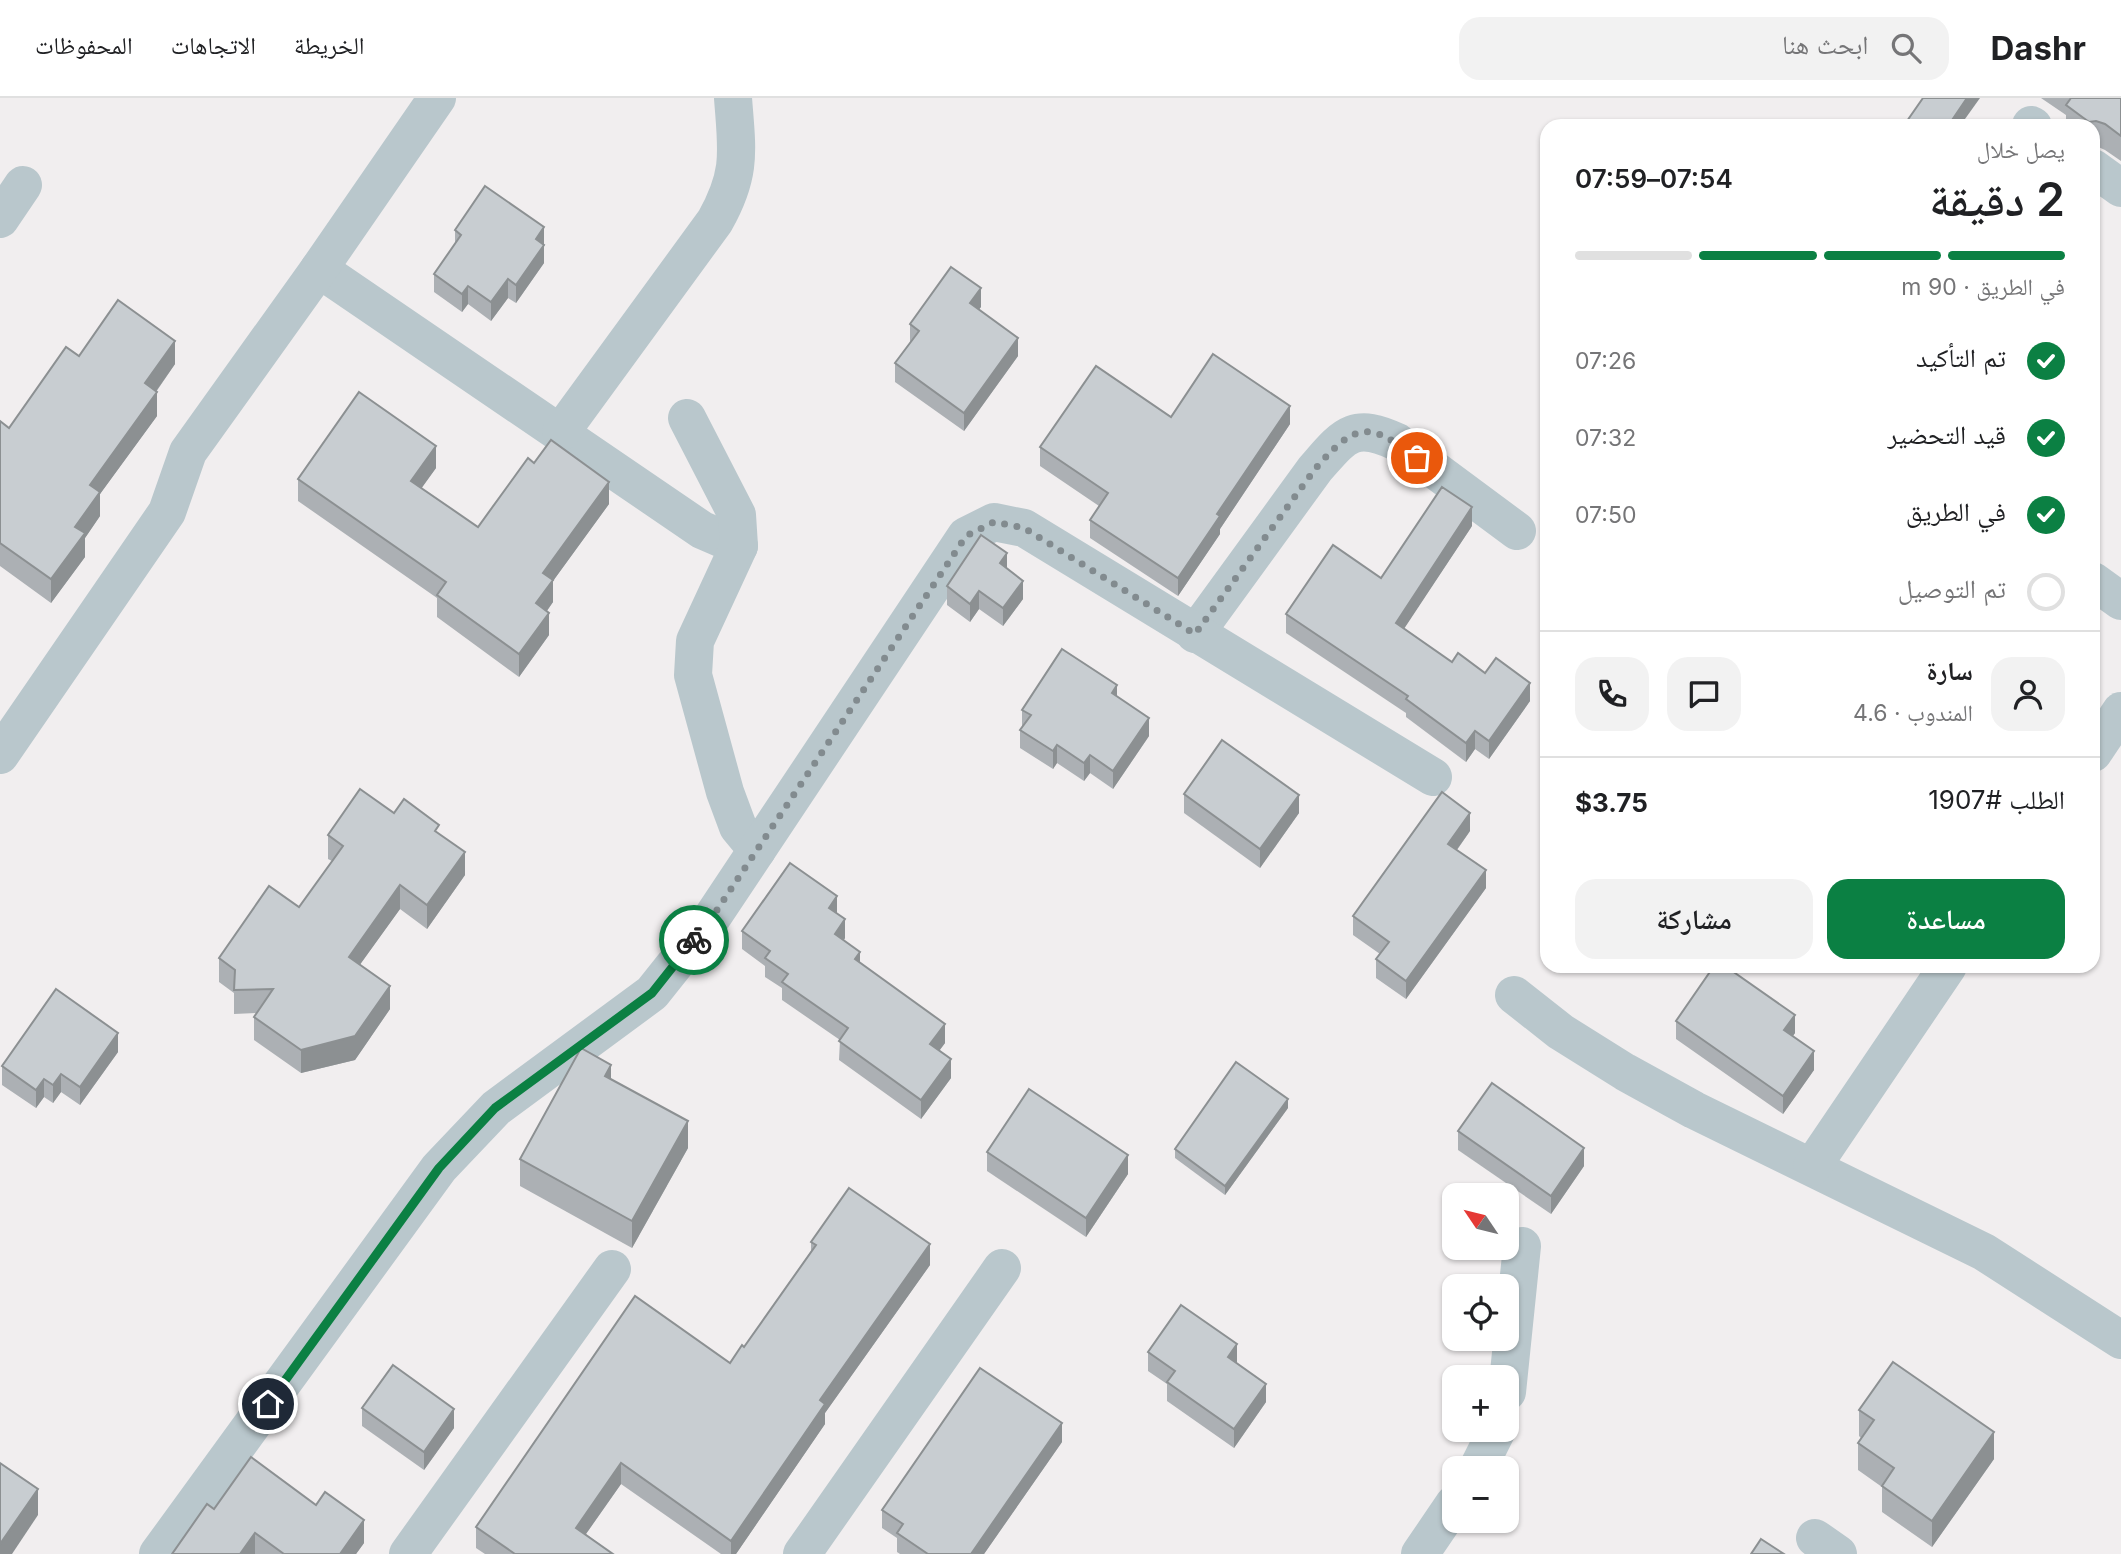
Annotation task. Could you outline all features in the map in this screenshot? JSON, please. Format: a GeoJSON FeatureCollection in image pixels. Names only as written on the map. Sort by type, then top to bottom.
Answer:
{"type":"FeatureCollection","features":[{"type":"Feature","properties":{"kind":"street"},"geometry":{"type":"LineString","coordinates":[[0,755],[166,512],[188,452],[437,98]]}},
{"type":"Feature","properties":{"kind":"street"},"geometry":{"type":"LineString","coordinates":[[561,432],[715,221],[729,197],[736,172],[733,98]]}},
{"type":"Feature","properties":{"kind":"street"},"geometry":{"type":"LineString","coordinates":[[2100,173],[2121,188]]}},
{"type":"Feature","properties":{"kind":"street"},"geometry":{"type":"LineString","coordinates":[[0,219],[23,185]]}},
{"type":"Feature","properties":{"kind":"street"},"geometry":{"type":"LineString","coordinates":[[319,269],[702,530],[739,547]]}},
{"type":"Feature","properties":{"kind":"street"},"geometry":{"type":"LineString","coordinates":[[687,418],[737,515],[739,547],[695,640],[693,675],[725,792],[738,827],[757,850]]}},
{"type":"Feature","properties":{"kind":"street"},"geometry":{"type":"LineString","coordinates":[[1195,634],[1315,469],[1336,445],[1360,430],[1378,433],[1397,442],[1517,531]]}},
{"type":"Feature","properties":{"kind":"street"},"geometry":{"type":"LineString","coordinates":[[158,1554],[439,1168],[495,1108],[652,993],[711,919],[966,536],[994,522],[1024,528],[1433,777]]}},
{"type":"Feature","properties":{"kind":"street"},"geometry":{"type":"LineString","coordinates":[[2100,586],[2121,601]]}},
{"type":"Feature","properties":{"kind":"street"},"geometry":{"type":"LineString","coordinates":[[2100,742],[2121,711]]}},
{"type":"Feature","properties":{"kind":"street"},"geometry":{"type":"LineString","coordinates":[[1812,1167],[1943,973]]}},
{"type":"Feature","properties":{"kind":"street"},"geometry":{"type":"LineString","coordinates":[[1514,995],[1561,1032],[1625,1072],[1693,1110],[1984,1252],[2121,1340]]}},
{"type":"Feature","properties":{"kind":"street"},"geometry":{"type":"LineString","coordinates":[[1510,1365],[1522,1246]]}},
{"type":"Feature","properties":{"kind":"street"},"geometry":{"type":"LineString","coordinates":[[802,1554],[1002,1268]]}},
{"type":"Feature","properties":{"kind":"street"},"geometry":{"type":"LineString","coordinates":[[408,1554],[612,1269]]}},
{"type":"Feature","properties":{"kind":"street"},"geometry":{"type":"LineString","coordinates":[[1420,1554],[1442,1522]]}},
{"type":"Feature","properties":{"kind":"building"},"geometry":{"type":"Polygon","coordinates":[[[1923,98],[1967,98],[1953,119],[1908,119],[1923,98]]]}},
{"type":"Feature","properties":{"kind":"building"},"geometry":{"type":"Polygon","coordinates":[[[2071,98],[2121,98],[2121,136],[2100,122],[2100,119],[2085,119],[2066,105],[2071,98]]]}},
{"type":"Feature","properties":{"kind":"building"},"geometry":{"type":"Polygon","coordinates":[[[485,186],[544,227],[536,239],[544,245],[516,285],[508,279],[491,302],[468,286],[462,294],[434,274],[461,235],[455,230],[485,186]]]}},
{"type":"Feature","properties":{"kind":"building"},"geometry":{"type":"Polygon","coordinates":[[[951,267],[981,288],[970,303],[1018,338],[964,413],[895,363],[919,331],[910,324],[951,267]]]}},
{"type":"Feature","properties":{"kind":"building"},"geometry":{"type":"Polygon","coordinates":[[[118,300],[175,341],[145,383],[157,392],[90,485],[100,492],[75,527],[85,533],[51,579],[0,543],[0,421],[9,428],[66,347],[79,356],[118,300]]]}},
{"type":"Feature","properties":{"kind":"building"},"geometry":{"type":"Polygon","coordinates":[[[1213,354],[1290,406],[1217,514],[1220,516],[1178,578],[1090,520],[1108,493],[1040,447],[1096,366],[1171,417],[1213,354]]]}},
{"type":"Feature","properties":{"kind":"building"},"geometry":{"type":"Polygon","coordinates":[[[359,392],[436,446],[411,481],[478,527],[528,458],[534,463],[551,440],[609,482],[543,573],[553,580],[536,603],[549,613],[519,654],[437,595],[446,582],[298,479],[359,392]]]}},
{"type":"Feature","properties":{"kind":"building"},"geometry":{"type":"Polygon","coordinates":[[[1442,487],[1472,507],[1396,623],[1452,662],[1458,653],[1485,673],[1496,658],[1530,683],[1489,741],[1475,731],[1466,743],[1406,699],[1408,696],[1286,614],[1333,545],[1381,578],[1442,487]]]}},
{"type":"Feature","properties":{"kind":"building"},"geometry":{"type":"Polygon","coordinates":[[[981,535],[1007,553],[1000,563],[1023,581],[1003,608],[979,591],[970,604],[947,586],[981,535]]]}},
{"type":"Feature","properties":{"kind":"building"},"geometry":{"type":"Polygon","coordinates":[[[1062,649],[1117,685],[1112,693],[1149,718],[1113,771],[1090,755],[1084,763],[1057,745],[1053,751],[1020,730],[1031,715],[1022,710],[1062,649]]]}},
{"type":"Feature","properties":{"kind":"building"},"geometry":{"type":"Polygon","coordinates":[[[1222,740],[1299,795],[1260,849],[1184,794],[1222,740]]]}},
{"type":"Feature","properties":{"kind":"building"},"geometry":{"type":"Polygon","coordinates":[[[360,789],[394,813],[404,799],[439,825],[435,831],[465,852],[427,905],[400,885],[349,957],[390,986],[355,1036],[301,1050],[254,1017],[273,989],[234,990],[235,970],[219,958],[269,886],[299,907],[343,846],[328,835],[360,789]]]}},
{"type":"Feature","properties":{"kind":"building"},"geometry":{"type":"Polygon","coordinates":[[[1442,792],[1470,813],[1448,844],[1486,870],[1406,981],[1376,959],[1389,942],[1353,916],[1442,792]]]}},
{"type":"Feature","properties":{"kind":"building"},"geometry":{"type":"Polygon","coordinates":[[[790,863],[837,896],[829,908],[845,919],[835,934],[860,952],[855,959],[945,1024],[930,1044],[951,1059],[921,1100],[839,1041],[848,1028],[782,982],[788,974],[765,958],[770,951],[742,931],[790,863]]]}},
{"type":"Feature","properties":{"kind":"building"},"geometry":{"type":"Polygon","coordinates":[[[1709,973],[1735,973],[1795,1015],[1784,1030],[1814,1051],[1783,1096],[1676,1021],[1709,973]]]}},
{"type":"Feature","properties":{"kind":"building"},"geometry":{"type":"Polygon","coordinates":[[[56,989],[118,1033],[80,1087],[61,1074],[53,1085],[44,1079],[36,1090],[2,1066],[56,989]]]}},
{"type":"Feature","properties":{"kind":"building"},"geometry":{"type":"Polygon","coordinates":[[[581,1048],[611,1065],[605,1076],[688,1121],[632,1221],[520,1159],[581,1048]]]}},
{"type":"Feature","properties":{"kind":"building"},"geometry":{"type":"Polygon","coordinates":[[[1236,1062],[1288,1099],[1225,1186],[1175,1149],[1236,1062]]]}},
{"type":"Feature","properties":{"kind":"building"},"geometry":{"type":"Polygon","coordinates":[[[1492,1083],[1584,1148],[1551,1196],[1458,1131],[1492,1083]]]}},
{"type":"Feature","properties":{"kind":"building"},"geometry":{"type":"Polygon","coordinates":[[[1029,1089],[1128,1155],[1086,1218],[987,1152],[1029,1089]]]}},
{"type":"Feature","properties":{"kind":"building"},"geometry":{"type":"Polygon","coordinates":[[[849,1188],[930,1244],[820,1400],[825,1404],[731,1541],[621,1463],[576,1528],[613,1554],[515,1554],[476,1527],[635,1296],[730,1363],[816,1245],[811,1242],[849,1188]]]}},
{"type":"Feature","properties":{"kind":"building"},"geometry":{"type":"Polygon","coordinates":[[[1181,1305],[1237,1344],[1228,1357],[1266,1384],[1234,1429],[1167,1382],[1175,1371],[1148,1352],[1181,1305]]]}},
{"type":"Feature","properties":{"kind":"building"},"geometry":{"type":"Polygon","coordinates":[[[1893,1362],[1994,1432],[1932,1521],[1882,1486],[1894,1468],[1858,1443],[1874,1420],[1859,1410],[1893,1362]]]}},
{"type":"Feature","properties":{"kind":"building"},"geometry":{"type":"Polygon","coordinates":[[[393,1365],[454,1409],[424,1452],[362,1408],[393,1365]]]}},
{"type":"Feature","properties":{"kind":"building"},"geometry":{"type":"Polygon","coordinates":[[[980,1368],[1062,1423],[971,1554],[928,1554],[897,1533],[903,1524],[882,1510],[980,1368]]]}},
{"type":"Feature","properties":{"kind":"building"},"geometry":{"type":"Polygon","coordinates":[[[251,1457],[316,1505],[325,1492],[364,1520],[340,1554],[284,1554],[255,1533],[240,1554],[172,1554],[207,1504],[214,1509],[251,1457]]]}},
{"type":"Feature","properties":{"kind":"building"},"geometry":{"type":"Polygon","coordinates":[[[0,1463],[38,1489],[0,1544],[0,1463]]]}},
{"type":"Feature","properties":{"kind":"building"},"geometry":{"type":"Polygon","coordinates":[[[1761,1539],[1784,1554],[1751,1554],[1761,1539]]]}},
{"type":"Feature","properties":{"kind":"way so far"},"geometry":{"type":"LineString","coordinates":[[694,940],[711,919],[966,536],[994,522],[1024,528],[1195,634],[1315,469],[1347,436],[1360,430],[1378,433],[1397,442],[1417,458]]}},
{"type":"Feature","properties":{"kind":"route"},"geometry":{"type":"LineString","coordinates":[[268,1404],[439,1168],[495,1108],[652,993],[694,940]]}}]}
